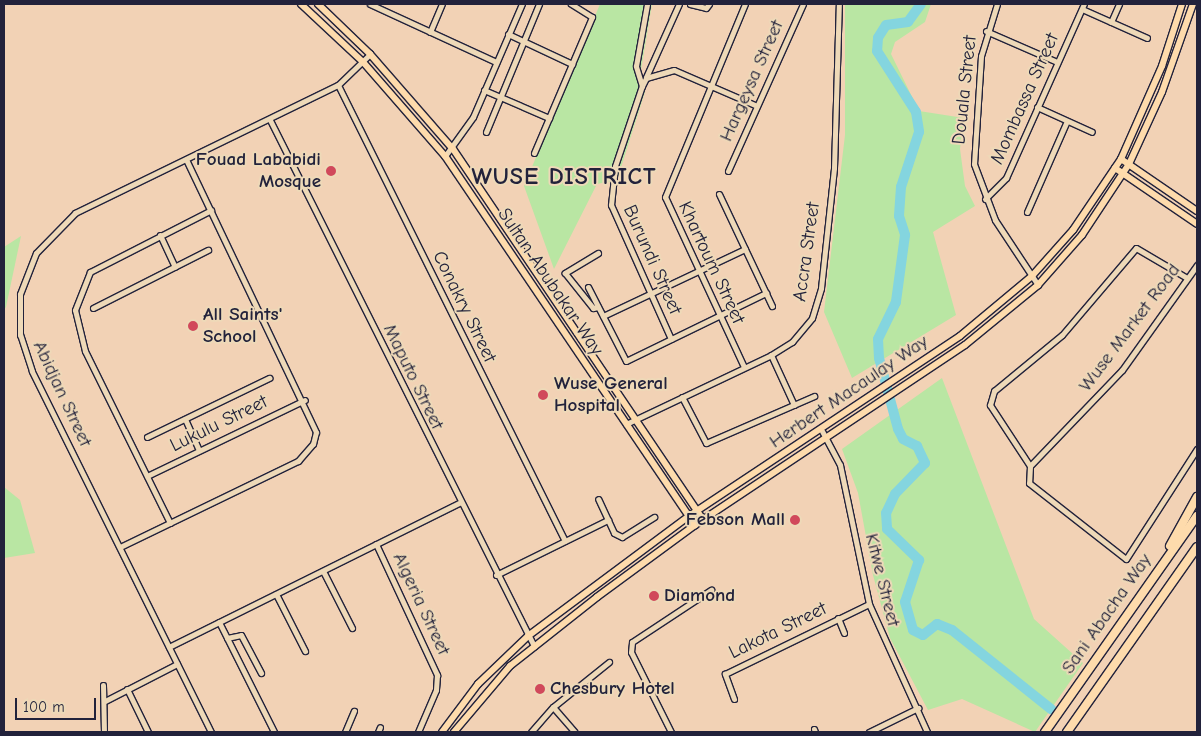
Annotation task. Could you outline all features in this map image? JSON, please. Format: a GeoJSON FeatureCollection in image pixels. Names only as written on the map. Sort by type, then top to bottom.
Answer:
{"type":"FeatureCollection","features":[{"type":"Feature","properties":{"kind":"highway"},"geometry":{"type":"LineString","coordinates":[[1163,561],[1197,497]]}},
{"type":"Feature","properties":{"kind":"highway","name":"Sani Abacha Way"},"geometry":{"type":"LineString","coordinates":[[1046,732],[1084,674],[1197,516]]}},
{"type":"Feature","properties":{"kind":"highway","name":"Sani Abacha Way"},"geometry":{"type":"LineString","coordinates":[[1067,732],[1169,584],[1197,547]]}},
{"type":"Feature","properties":{"kind":"highway"},"geometry":{"type":"LineString","coordinates":[[1169,584],[1197,556]]}},
{"type":"Feature","properties":{"kind":"main road","name":"Sultan Abubakar Way"},"geometry":{"type":"LineString","coordinates":[[301,4],[363,62],[445,156],[695,525]]}},
{"type":"Feature","properties":{"kind":"main road","name":"Sultan Abubakar Way"},"geometry":{"type":"LineString","coordinates":[[318,4],[370,54],[453,149],[703,520]]}},
{"type":"Feature","properties":{"kind":"main road","name":"Herbert Macaulay Way"},"geometry":{"type":"LineString","coordinates":[[442,732],[478,684],[528,636],[689,516],[822,431],[984,318],[1032,276],[1073,230],[1121,159],[1162,66],[1182,4]]}},
{"type":"Feature","properties":{"kind":"main road","name":"Herbert Macaulay Way"},"geometry":{"type":"LineString","coordinates":[[454,732],[486,690],[534,646],[695,525],[828,440],[920,376],[1006,314],[1038,285],[1082,235],[1124,174],[1165,85],[1193,4]]}},
{"type":"Feature","properties":{"kind":"main road"},"geometry":{"type":"LineString","coordinates":[[1121,159],[1197,211]]}},
{"type":"Feature","properties":{"kind":"main road"},"geometry":{"type":"LineString","coordinates":[[1115,168],[1197,224]]}},
{"type":"Feature","properties":{"kind":"street"},"geometry":{"type":"LineString","coordinates":[[370,4],[496,62]]}},
{"type":"Feature","properties":{"kind":"street"},"geometry":{"type":"LineString","coordinates":[[382,11],[386,4]]}},
{"type":"Feature","properties":{"kind":"street"},"geometry":{"type":"LineString","coordinates":[[430,32],[442,4]]}},
{"type":"Feature","properties":{"kind":"street"},"geometry":{"type":"LineString","coordinates":[[445,156],[453,149],[484,90],[522,4]]}},
{"type":"Feature","properties":{"kind":"street"},"geometry":{"type":"LineString","coordinates":[[486,132],[539,4]]}},
{"type":"Feature","properties":{"kind":"street"},"geometry":{"type":"LineString","coordinates":[[534,153],[592,17],[571,4]]}},
{"type":"Feature","properties":{"kind":"street"},"geometry":{"type":"LineString","coordinates":[[642,86],[636,66],[647,4]]}},
{"type":"Feature","properties":{"kind":"street","name":"Burundi Street"},"geometry":{"type":"LineString","coordinates":[[671,339],[611,204],[615,166],[642,86],[679,4]]}},
{"type":"Feature","properties":{"kind":"street"},"geometry":{"type":"LineString","coordinates":[[690,4],[706,8],[709,4]]}},
{"type":"Feature","properties":{"kind":"street","name":"Khartoum Street"},"geometry":{"type":"LineString","coordinates":[[744,367],[697,271],[665,197],[710,84],[745,4]]}},
{"type":"Feature","properties":{"kind":"street","name":"Hargeysa Street"},"geometry":{"type":"LineString","coordinates":[[728,171],[803,4]]}},
{"type":"Feature","properties":{"kind":"street","name":"Accra Street"},"geometry":{"type":"LineString","coordinates":[[626,424],[770,355],[803,332],[818,302],[834,168],[839,4]]}},
{"type":"Feature","properties":{"kind":"street","name":"Douala Street"},"geometry":{"type":"LineString","coordinates":[[997,4],[986,31],[973,150],[984,199],[1038,285]]}},
{"type":"Feature","properties":{"kind":"street"},"geometry":{"type":"LineString","coordinates":[[1111,22],[1119,4]]}},
{"type":"Feature","properties":{"kind":"street"},"geometry":{"type":"LineString","coordinates":[[1083,6],[1111,22],[1148,38]]}},
{"type":"Feature","properties":{"kind":"street","name":"Mombassa Street"},"geometry":{"type":"LineString","coordinates":[[984,199],[1006,178],[1083,6]]}},
{"type":"Feature","properties":{"kind":"street"},"geometry":{"type":"LineString","coordinates":[[986,31],[1057,62]]}},
{"type":"Feature","properties":{"kind":"street"},"geometry":{"type":"LineString","coordinates":[[508,34],[572,64]]}},
{"type":"Feature","properties":{"kind":"street","name":"Abidjan Street"},"geometry":{"type":"LineString","coordinates":[[211,732],[25,353],[18,321],[20,294],[36,253],[60,224],[186,159],[270,120],[338,85],[370,54]]}},
{"type":"Feature","properties":{"kind":"street"},"geometry":{"type":"LineString","coordinates":[[646,78],[674,70],[757,106]]}},
{"type":"Feature","properties":{"kind":"street","name":"Conakry Street"},"geometry":{"type":"LineString","coordinates":[[338,85],[565,541]]}},
{"type":"Feature","properties":{"kind":"street"},"geometry":{"type":"LineString","coordinates":[[484,90],[549,118]]}},
{"type":"Feature","properties":{"kind":"street"},"geometry":{"type":"LineString","coordinates":[[1037,107],[1092,132]]}},
{"type":"Feature","properties":{"kind":"street","name":"Maputo Street"},"geometry":{"type":"LineString","coordinates":[[270,120],[459,503],[534,646]]}},
{"type":"Feature","properties":{"kind":"street"},"geometry":{"type":"LineString","coordinates":[[1027,212],[1067,121]]}},
{"type":"Feature","properties":{"kind":"street"},"geometry":{"type":"LineString","coordinates":[[120,547],[305,456],[316,432],[305,400],[186,159]]}},
{"type":"Feature","properties":{"kind":"street"},"geometry":{"type":"LineString","coordinates":[[719,194],[772,306]]}},
{"type":"Feature","properties":{"kind":"street"},"geometry":{"type":"LineString","coordinates":[[170,523],[85,351],[75,310],[90,272],[211,210]]}},
{"type":"Feature","properties":{"kind":"street"},"geometry":{"type":"LineString","coordinates":[[160,235],[175,267]]}},
{"type":"Feature","properties":{"kind":"street"},"geometry":{"type":"LineString","coordinates":[[603,316],[745,248]]}},
{"type":"Feature","properties":{"kind":"street"},"geometry":{"type":"LineString","coordinates":[[1186,278],[1136,248],[1062,335],[994,391],[990,404],[1030,466],[1028,477],[1035,490],[1126,559],[1197,449]]}},
{"type":"Feature","properties":{"kind":"street"},"geometry":{"type":"LineString","coordinates":[[93,308],[208,250]]}},
{"type":"Feature","properties":{"kind":"street"},"geometry":{"type":"LineString","coordinates":[[598,253],[565,273],[593,308],[598,307]]}},
{"type":"Feature","properties":{"kind":"street","name":"Wuse Market Road"},"geometry":{"type":"LineString","coordinates":[[1030,466],[1122,370],[1197,265]]}},
{"type":"Feature","properties":{"kind":"street"},"geometry":{"type":"LineString","coordinates":[[588,287],[626,361],[766,293]]}},
{"type":"Feature","properties":{"kind":"street"},"geometry":{"type":"LineString","coordinates":[[770,355],[794,405]]}},
{"type":"Feature","properties":{"kind":"street"},"geometry":{"type":"LineString","coordinates":[[147,437],[269,378]]}},
{"type":"Feature","properties":{"kind":"street"},"geometry":{"type":"LineString","coordinates":[[682,397],[706,443],[814,396]]}},
{"type":"Feature","properties":{"kind":"street","name":"Lukulu Street"},"geometry":{"type":"LineString","coordinates":[[147,476],[305,400]]}},
{"type":"Feature","properties":{"kind":"street"},"geometry":{"type":"LineString","coordinates":[[185,419],[199,450]]}},
{"type":"Feature","properties":{"kind":"street","name":"Kitwe Street"},"geometry":{"type":"LineString","coordinates":[[822,431],[828,440],[849,500],[869,604],[918,708],[926,732]]}},
{"type":"Feature","properties":{"kind":"street"},"geometry":{"type":"LineString","coordinates":[[598,499],[614,533],[622,537],[654,517]]}},
{"type":"Feature","properties":{"kind":"street"},"geometry":{"type":"LineString","coordinates":[[169,647],[459,503]]}},
{"type":"Feature","properties":{"kind":"street"},"geometry":{"type":"LineString","coordinates":[[496,575],[608,520]]}},
{"type":"Feature","properties":{"kind":"street","name":"Algeria Street"},"geometry":{"type":"LineString","coordinates":[[376,544],[437,675],[436,690],[418,732]]}},
{"type":"Feature","properties":{"kind":"street"},"geometry":{"type":"LineString","coordinates":[[323,571],[352,628]]}},
{"type":"Feature","properties":{"kind":"street"},"geometry":{"type":"LineString","coordinates":[[672,732],[631,652],[632,642],[711,590]]}},
{"type":"Feature","properties":{"kind":"street"},"geometry":{"type":"LineString","coordinates":[[276,594],[304,651]]}},
{"type":"Feature","properties":{"kind":"street","name":"Lakota Street"},"geometry":{"type":"LineString","coordinates":[[734,698],[725,674],[869,604]]}},
{"type":"Feature","properties":{"kind":"street"},"geometry":{"type":"LineString","coordinates":[[838,618],[844,633]]}},
{"type":"Feature","properties":{"kind":"street"},"geometry":{"type":"LineString","coordinates":[[219,622],[274,732]]}},
{"type":"Feature","properties":{"kind":"street"},"geometry":{"type":"LineString","coordinates":[[227,638],[241,635],[261,674]]}},
{"type":"Feature","properties":{"kind":"street"},"geometry":{"type":"LineString","coordinates":[[531,732],[553,707],[609,662]]}},
{"type":"Feature","properties":{"kind":"street"},"geometry":{"type":"LineString","coordinates":[[104,701],[177,664]]}},
{"type":"Feature","properties":{"kind":"street"},"geometry":{"type":"LineString","coordinates":[[103,685],[104,732]]}},
{"type":"Feature","properties":{"kind":"street"},"geometry":{"type":"LineString","coordinates":[[127,690],[148,732]]}},
{"type":"Feature","properties":{"kind":"street"},"geometry":{"type":"LineString","coordinates":[[553,707],[575,732]]}},
{"type":"Feature","properties":{"kind":"street"},"geometry":{"type":"LineString","coordinates":[[868,732],[918,708]]}},
{"type":"Feature","properties":{"kind":"street"},"geometry":{"type":"LineString","coordinates":[[344,732],[354,711]]}},
{"type":"Feature","properties":{"kind":"green space"},"geometry":{"type":"Polygon","coordinates":[[[600,4],[652,4],[641,70],[645,92],[617,180],[597,184],[554,269],[524,186],[600,4]]]}},
{"type":"Feature","properties":{"kind":"green space"},"geometry":{"type":"Polygon","coordinates":[[[845,4],[931,4],[925,22],[895,42],[891,54],[919,111],[964,118],[960,149],[965,186],[975,206],[933,232],[956,315],[852,378],[824,312],[845,135],[845,4]]]}},
{"type":"Feature","properties":{"kind":"green space"},"geometry":{"type":"Polygon","coordinates":[[[21,236],[6,307],[4,310],[4,247],[21,236]]]}},
{"type":"Feature","properties":{"kind":"green space"},"geometry":{"type":"Polygon","coordinates":[[[942,378],[1034,619],[1083,663],[1035,732],[962,699],[928,710],[890,638],[873,575],[858,493],[842,449],[942,378]]]}},
{"type":"Feature","properties":{"kind":"green space"},"geometry":{"type":"Polygon","coordinates":[[[4,487],[20,500],[35,553],[4,558],[4,487]]]}},
{"type":"Feature","properties":{"kind":"waterway"},"geometry":{"type":"LineString","coordinates":[[921,4],[908,22],[886,25],[878,38],[877,51],[916,112],[919,132],[901,187],[899,216],[905,235],[896,302],[878,339],[879,358],[898,429],[903,439],[917,446],[925,463],[895,494],[886,513],[887,529],[919,560],[905,602],[913,630],[923,635],[937,624],[952,630],[1051,709]]}},
{"type":"Feature","properties":{"kind":"place","name":"Fouad Lababidi Mosque"},"geometry":{"type":"Point","coordinates":[331,171]}},
{"type":"Feature","properties":{"kind":"place","name":"All Saints' School"},"geometry":{"type":"Point","coordinates":[193,326]}},
{"type":"Feature","properties":{"kind":"place","name":"Wuse General Hospital"},"geometry":{"type":"Point","coordinates":[543,395]}},
{"type":"Feature","properties":{"kind":"place","name":"Febson Mall"},"geometry":{"type":"Point","coordinates":[795,520]}},
{"type":"Feature","properties":{"kind":"place","name":"Diamond"},"geometry":{"type":"Point","coordinates":[654,596]}},
{"type":"Feature","properties":{"kind":"place","name":"Chesbury Hotel"},"geometry":{"type":"Point","coordinates":[540,689]}},
{"type":"Feature","properties":{"kind":"district","name":"WUSE DISTRICT"},"geometry":{"type":"Point","coordinates":[564,177]}}]}
